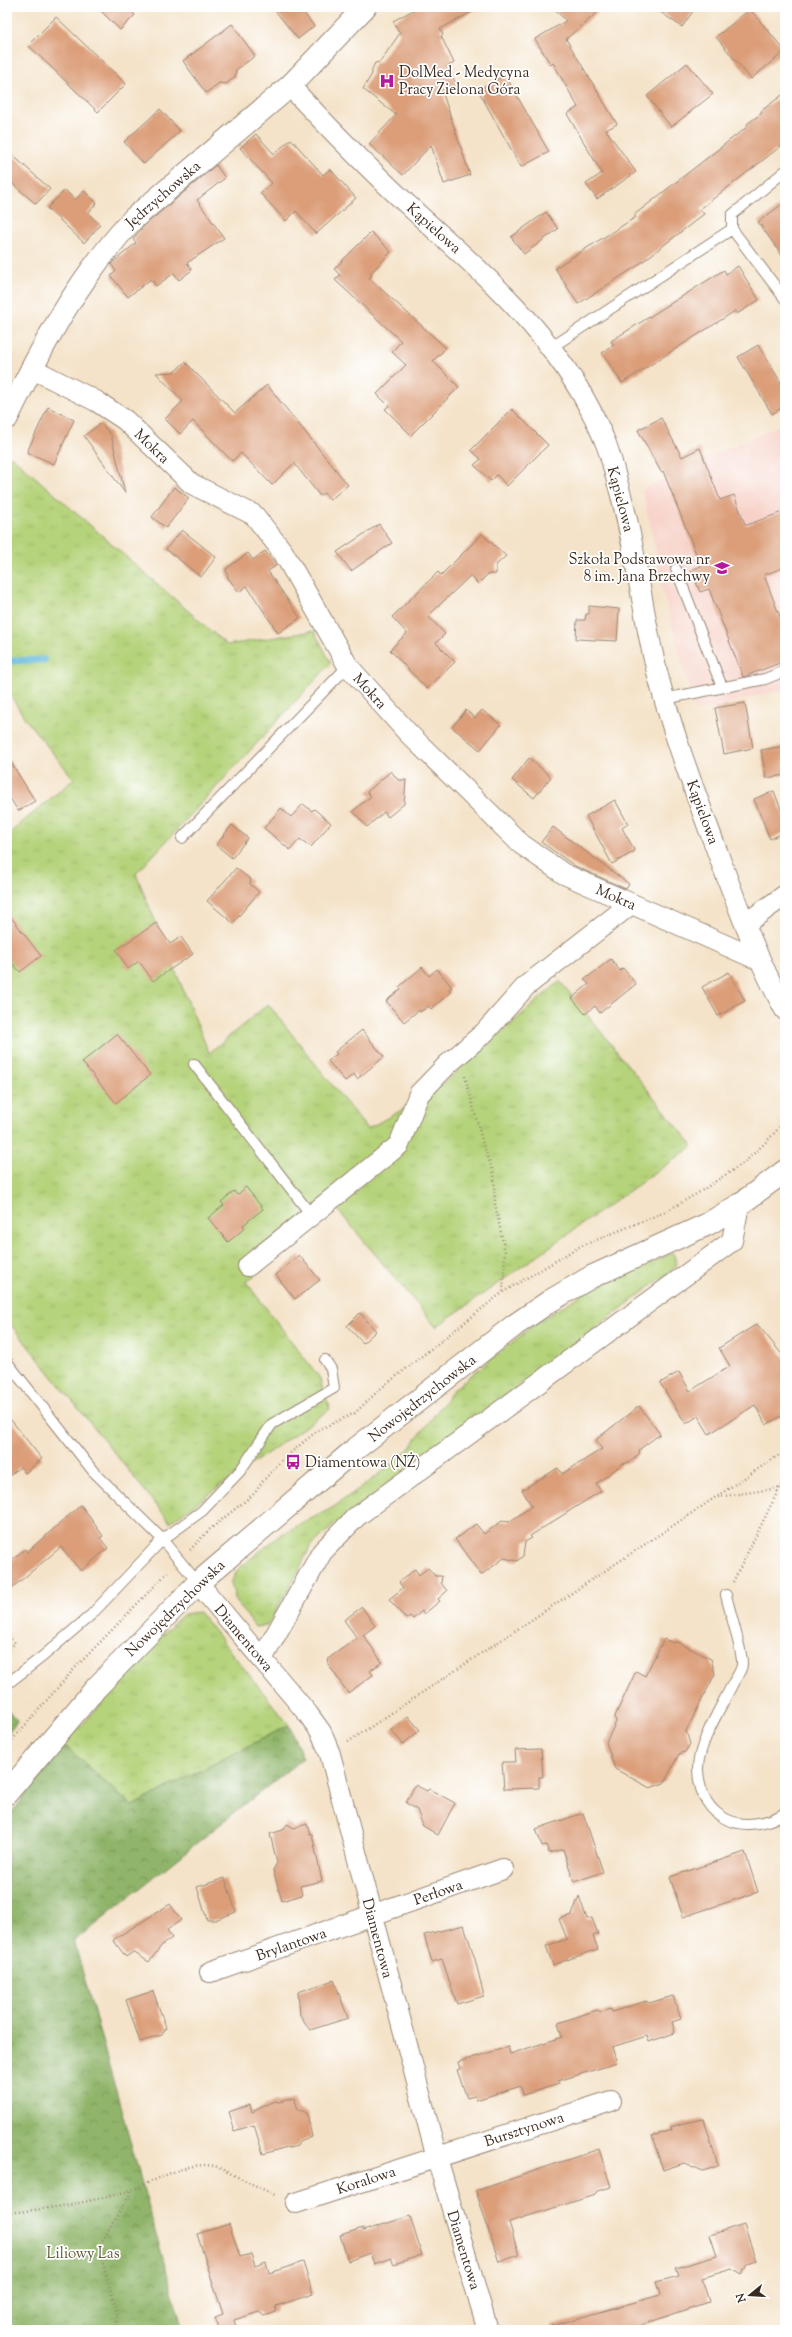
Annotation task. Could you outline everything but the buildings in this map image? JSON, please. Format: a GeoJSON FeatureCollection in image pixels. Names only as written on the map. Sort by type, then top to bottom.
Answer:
{"type":"FeatureCollection","features":[{"type":"Feature","properties":{"kind":"street","name":"Jędrzychowska"},"geometry":{"type":"LineString","coordinates":[[7,418],[31,368],[53,328],[90,270],[133,219],[290,86],[365,7]]}},
{"type":"Feature","properties":{"kind":"street","name":"Kąpielowa"},"geometry":{"type":"LineString","coordinates":[[290,86],[406,204],[515,305],[552,347],[574,379],[605,440],[631,538],[652,650],[664,699],[701,808],[745,924],[760,960],[785,1010]]}},
{"type":"Feature","properties":{"kind":"street","name":"Mokra"},"geometry":{"type":"LineString","coordinates":[[31,368],[96,401],[125,420],[192,484],[254,515],[283,552],[348,666],[408,733],[521,844],[558,870],[631,904],[760,960]]}},
{"type":"Feature","properties":{"kind":"street"},"geometry":{"type":"LineString","coordinates":[[745,924],[785,895]]}},
{"type":"Feature","properties":{"kind":"street"},"geometry":{"type":"LineString","coordinates":[[248,1266],[399,1145],[419,1094],[459,1054],[485,1032],[526,986],[631,904]]}},
{"type":"Feature","properties":{"kind":"street","name":"Nowojędrzychowska"},"geometry":{"type":"LineString","coordinates":[[7,1793],[96,1688],[198,1583],[353,1451],[532,1312],[586,1280],[694,1232],[739,1204],[785,1171]]}},
{"type":"Feature","properties":{"kind":"street"},"geometry":{"type":"LineString","coordinates":[[262,1659],[322,1552],[356,1517],[732,1241],[739,1204]]}},
{"type":"Feature","properties":{"kind":"street","name":"Diamentowa"},"geometry":{"type":"LineString","coordinates":[[198,1583],[308,1714],[321,1732],[330,1754],[437,2158],[488,2330]]}},
{"type":"Feature","properties":{"kind":"street","name":"Perłowa"},"geometry":{"type":"LineString","coordinates":[[372,1915],[504,1869]]}},
{"type":"Feature","properties":{"kind":"street","name":"Brylantowa"},"geometry":{"type":"LineString","coordinates":[[210,1972],[372,1915]]}},
{"type":"Feature","properties":{"kind":"street","name":"Bursztynowa"},"geometry":{"type":"LineString","coordinates":[[437,2158],[611,2101]]}},
{"type":"Feature","properties":{"kind":"street","name":"Koralowa"},"geometry":{"type":"LineString","coordinates":[[296,2203],[437,2158]]}},
{"type":"Feature","properties":{"kind":"lane"},"geometry":{"type":"LineString","coordinates":[[785,171],[732,214],[732,229],[785,299]]}},
{"type":"Feature","properties":{"kind":"lane"},"geometry":{"type":"LineString","coordinates":[[552,347],[732,229]]}},
{"type":"Feature","properties":{"kind":"lane"},"geometry":{"type":"LineString","coordinates":[[676,569],[722,687]]}},
{"type":"Feature","properties":{"kind":"lane"},"geometry":{"type":"LineString","coordinates":[[182,838],[348,666]]}},
{"type":"Feature","properties":{"kind":"lane"},"geometry":{"type":"LineString","coordinates":[[664,699],[765,679],[785,672]]}},
{"type":"Feature","properties":{"kind":"lane"},"geometry":{"type":"LineString","coordinates":[[194,1064],[312,1216]]}},
{"type":"Feature","properties":{"kind":"lane"},"geometry":{"type":"LineString","coordinates":[[7,1684],[42,1657],[91,1615],[162,1540],[208,1505],[240,1471],[272,1424],[334,1388],[331,1369],[325,1360]]}},
{"type":"Feature","properties":{"kind":"lane"},"geometry":{"type":"LineString","coordinates":[[7,1362],[93,1471],[162,1540],[198,1583]]}},
{"type":"Feature","properties":{"kind":"lane"},"geometry":{"type":"LineString","coordinates":[[726,1595],[742,1664],[703,1746],[698,1770],[704,1797],[721,1818],[747,1826],[775,1819],[785,1813]]}},
{"type":"Feature","properties":{"kind":"path"},"geometry":{"type":"LineString","coordinates":[[459,1054],[483,1144],[494,1174],[495,1204],[505,1252],[503,1292]]}},
{"type":"Feature","properties":{"kind":"path"},"geometry":{"type":"LineString","coordinates":[[330,1754],[785,1451]]}},
{"type":"Feature","properties":{"kind":"path"},"geometry":{"type":"LineString","coordinates":[[726,1595],[785,1477]]}},
{"type":"Feature","properties":{"kind":"path"},"geometry":{"type":"LineString","coordinates":[[716,1497],[779,1488],[785,1490]]}},
{"type":"Feature","properties":{"kind":"path"},"geometry":{"type":"LineString","coordinates":[[7,1746],[117,1623],[180,1560]]}},
{"type":"Feature","properties":{"kind":"path"},"geometry":{"type":"LineString","coordinates":[[7,1632],[15,1643],[7,1650]]}},
{"type":"Feature","properties":{"kind":"path"},"geometry":{"type":"LineString","coordinates":[[7,2213],[77,2204],[132,2189],[162,2176],[204,2164],[215,2166],[264,2191],[296,2203]]}},
{"type":"Feature","properties":{"kind":"path"},"geometry":{"type":"LineString","coordinates":[[117,2330],[117,2312],[102,2261],[102,2241],[132,2189]]}},
{"type":"Feature","properties":{"kind":"shaded area","name":"Szkoła Podstawowa nr 8 im. Jana Brzechwy"},"geometry":{"type":"Polygon","coordinates":[[[785,423],[785,689],[695,712],[660,581],[657,555],[642,490],[724,450],[785,423]]]}},
{"type":"Feature","properties":{"kind":"green space"},"geometry":{"type":"Polygon","coordinates":[[[11,456],[227,645],[314,631],[331,663],[136,874],[209,1053],[268,1004],[367,1129],[431,1094],[560,981],[693,1146],[436,1327],[337,1209],[246,1282],[319,1377],[330,1409],[170,1522],[7,1320],[7,835],[74,779],[26,720],[7,690],[7,465],[11,456]]]}},
{"type":"Feature","properties":{"kind":"green space"},"geometry":{"type":"Polygon","coordinates":[[[673,1253],[677,1264],[671,1271],[335,1524],[310,1547],[298,1572],[267,1626],[255,1627],[236,1601],[231,1583],[238,1569],[280,1535],[332,1508],[370,1481],[408,1450],[455,1388],[536,1323],[589,1290],[673,1253]]]}},
{"type":"Feature","properties":{"kind":"green space"},"geometry":{"type":"Polygon","coordinates":[[[199,1612],[289,1725],[132,1806],[64,1745],[173,1624],[184,1614],[199,1612]]]}},
{"type":"Feature","properties":{"kind":"green space"},"geometry":{"type":"Polygon","coordinates":[[[7,1710],[18,1721],[7,1735],[7,1710]]]}},
{"type":"Feature","properties":{"kind":"green space","name":"Liliowy Las"},"geometry":{"type":"Polygon","coordinates":[[[289,1725],[303,1758],[74,1941],[183,2330],[7,2330],[7,1819],[64,1745],[132,1806],[289,1725]]]}},
{"type":"Feature","properties":{"kind":"waterway"},"geometry":{"type":"LineString","coordinates":[[7,661],[44,660]]}},
{"type":"Feature","properties":{"kind":"place","name":"DolMed - Medycyna Pracy Zielona Góra"},"geometry":{"type":"Point","coordinates":[387,81]}},
{"type":"Feature","properties":{"kind":"place","name":"Szkoła Podstawowa nr 8 im. Jana Brzechwy"},"geometry":{"type":"Point","coordinates":[722,568]}},
{"type":"Feature","properties":{"kind":"place","name":"Diamentowa (NŻ)"},"geometry":{"type":"Point","coordinates":[293,1462]}}]}
